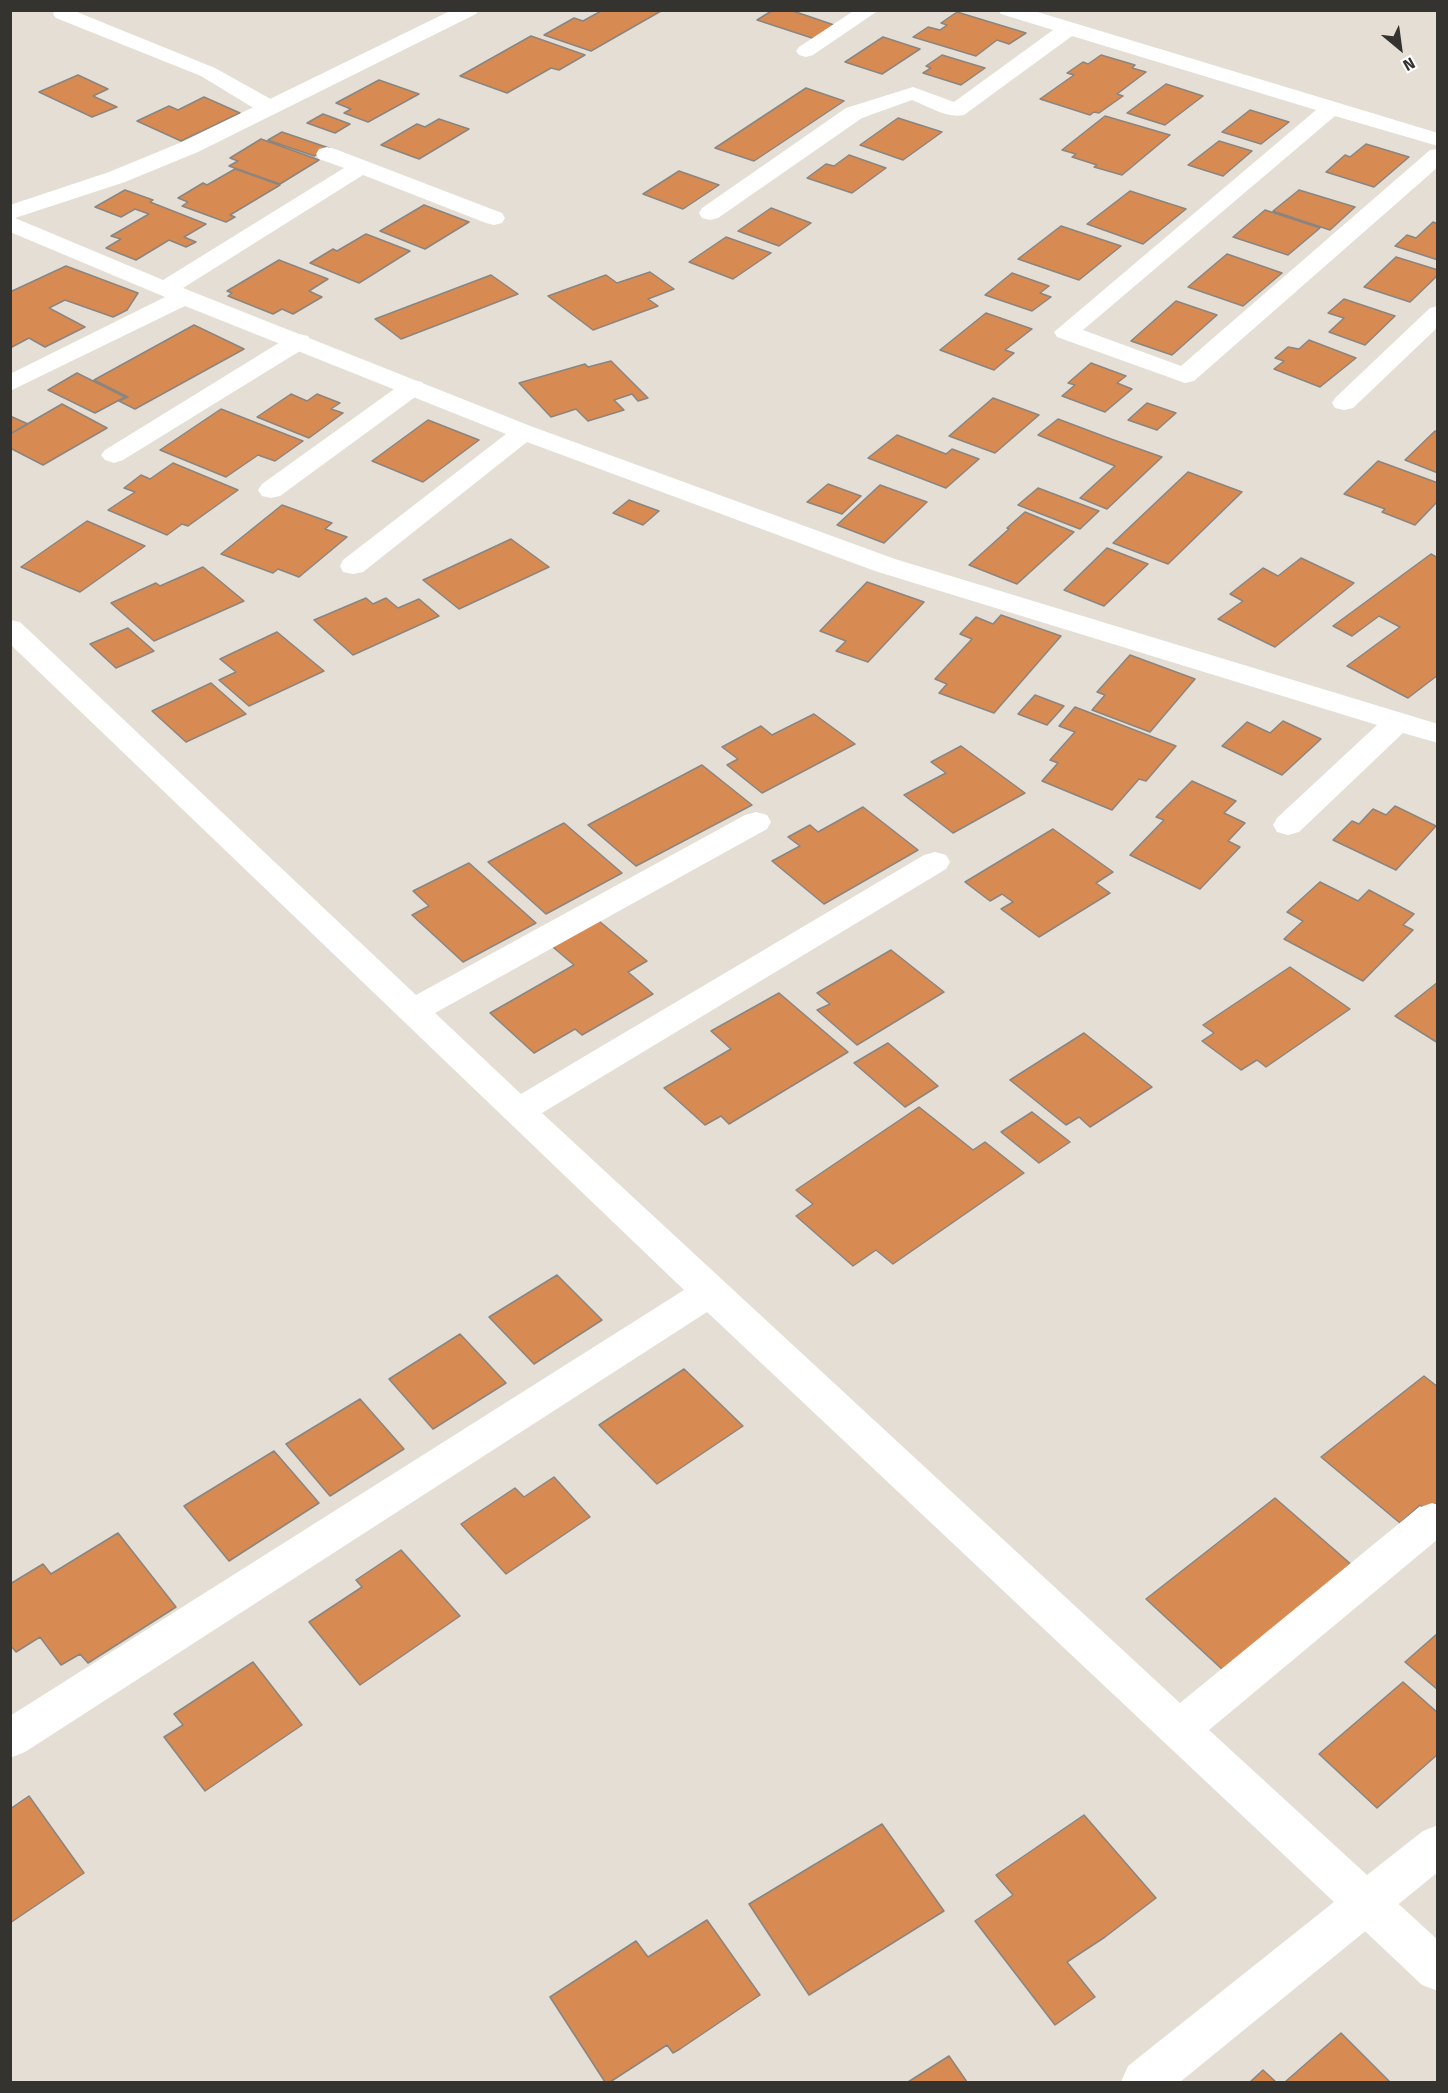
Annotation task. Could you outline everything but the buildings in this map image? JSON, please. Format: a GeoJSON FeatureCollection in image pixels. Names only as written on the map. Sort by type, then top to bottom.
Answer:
{"type":"FeatureCollection","features":[{"type":"Feature","properties":{"kind":"street"},"geometry":{"type":"LineString","coordinates":[[10,213],[117,177],[190,147],[469,10]]}},
{"type":"Feature","properties":{"kind":"street"},"geometry":{"type":"LineString","coordinates":[[806,51],[869,10]]}},
{"type":"Feature","properties":{"kind":"street"},"geometry":{"type":"LineString","coordinates":[[1008,10],[1437,140]]}},
{"type":"Feature","properties":{"kind":"street"},"geometry":{"type":"LineString","coordinates":[[63,14],[208,72],[268,107]]}},
{"type":"Feature","properties":{"kind":"street"},"geometry":{"type":"LineString","coordinates":[[710,213],[854,112],[913,93],[956,110],[1068,29]]}},
{"type":"Feature","properties":{"kind":"street"},"geometry":{"type":"LineString","coordinates":[[1330,108],[1066,332],[1185,376],[1437,155]]}},
{"type":"Feature","properties":{"kind":"street"},"geometry":{"type":"LineString","coordinates":[[327,154],[494,218]]}},
{"type":"Feature","properties":{"kind":"street"},"geometry":{"type":"LineString","coordinates":[[10,384],[174,293],[361,167]]}},
{"type":"Feature","properties":{"kind":"street"},"geometry":{"type":"LineString","coordinates":[[10,224],[174,293],[524,432],[885,565],[1437,734]]}},
{"type":"Feature","properties":{"kind":"street"},"geometry":{"type":"LineString","coordinates":[[1344,403],[1437,313]]}},
{"type":"Feature","properties":{"kind":"street"},"geometry":{"type":"LineString","coordinates":[[114,455],[299,341]]}},
{"type":"Feature","properties":{"kind":"street"},"geometry":{"type":"LineString","coordinates":[[271,490],[413,387]]}},
{"type":"Feature","properties":{"kind":"street"},"geometry":{"type":"LineString","coordinates":[[353,566],[524,432]]}},
{"type":"Feature","properties":{"kind":"street"},"geometry":{"type":"LineString","coordinates":[[10,628],[709,1292],[1437,1970]]}},
{"type":"Feature","properties":{"kind":"street"},"geometry":{"type":"LineString","coordinates":[[1288,825],[1398,722]]}},
{"type":"Feature","properties":{"kind":"street"},"geometry":{"type":"LineString","coordinates":[[413,1011],[756,822]]}},
{"type":"Feature","properties":{"kind":"street"},"geometry":{"type":"LineString","coordinates":[[519,1111],[935,862]]}},
{"type":"Feature","properties":{"kind":"street"},"geometry":{"type":"LineString","coordinates":[[10,1739],[709,1292]]}},
{"type":"Feature","properties":{"kind":"street"},"geometry":{"type":"LineString","coordinates":[[1179,1730],[1432,1520]]}},
{"type":"Feature","properties":{"kind":"street"},"geometry":{"type":"LineString","coordinates":[[1144,2082],[1437,1845]]}}]}
